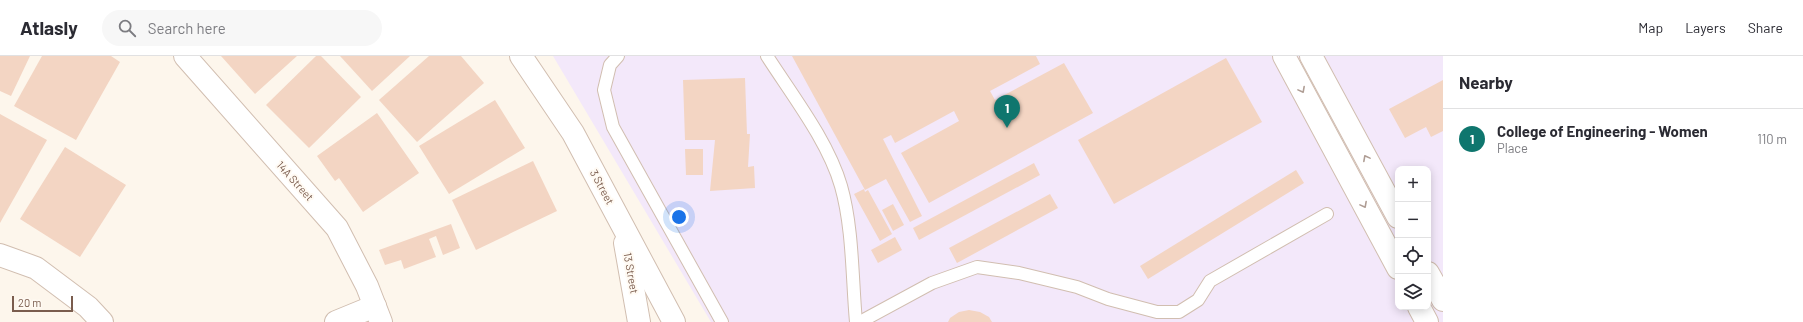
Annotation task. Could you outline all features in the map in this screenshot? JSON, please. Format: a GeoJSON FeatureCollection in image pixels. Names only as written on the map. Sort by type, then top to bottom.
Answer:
{"type":"FeatureCollection","features":[{"type":"Feature","properties":{"kind":"street","name":"14A Street"},"geometry":{"type":"LineString","coordinates":[[185,56],[337,228],[367,286],[378,314]]}},
{"type":"Feature","properties":{"kind":"street","name":"3 Street"},"geometry":{"type":"LineString","coordinates":[[521,56],[573,133],[674,322]]}},
{"type":"Feature","properties":{"kind":"street"},"geometry":{"type":"LineString","coordinates":[[1284,56],[1395,262]]}},
{"type":"Feature","properties":{"kind":"street"},"geometry":{"type":"LineString","coordinates":[[1310,56],[1395,212]]}},
{"type":"Feature","properties":{"kind":"street","name":"13 Street"},"geometry":{"type":"LineString","coordinates":[[622,224],[639,322]]}},
{"type":"Feature","properties":{"kind":"street"},"geometry":{"type":"LineString","coordinates":[[0,255],[36,268],[88,307],[102,322]]}},
{"type":"Feature","properties":{"kind":"street"},"geometry":{"type":"LineString","coordinates":[[1429,274],[1443,300]]}},
{"type":"Feature","properties":{"kind":"street"},"geometry":{"type":"LineString","coordinates":[[1421,310],[1427,322]]}},
{"type":"Feature","properties":{"kind":"street"},"geometry":{"type":"LineString","coordinates":[[336,322],[378,314]]}},
{"type":"Feature","properties":{"kind":"lane"},"geometry":{"type":"LineString","coordinates":[[618,56],[610,65],[604,90],[613,126],[722,322]]}},
{"type":"Feature","properties":{"kind":"lane"},"geometry":{"type":"LineString","coordinates":[[767,56],[823,142],[841,185],[848,226],[856,322]]}},
{"type":"Feature","properties":{"kind":"lane"},"geometry":{"type":"LineString","coordinates":[[860,322],[932,283],[977,267],[1019,273],[1077,287],[1108,298],[1157,312],[1179,312],[1198,300],[1210,281],[1327,214]]}},
{"type":"Feature","properties":{"kind":"shaded area"},"geometry":{"type":"Polygon","coordinates":[[[553,56],[1443,56],[1443,322],[711,322],[553,56]]]}},
{"type":"Feature","properties":{"kind":"building"},"geometry":{"type":"Polygon","coordinates":[[[0,56],[30,56],[11,96],[0,91],[0,56]]]}},
{"type":"Feature","properties":{"kind":"building"},"geometry":{"type":"Polygon","coordinates":[[[42,56],[111,56],[120,62],[76,140],[14,106],[42,56]]]}},
{"type":"Feature","properties":{"kind":"building"},"geometry":{"type":"Polygon","coordinates":[[[221,56],[297,56],[255,94],[221,56]]]}},
{"type":"Feature","properties":{"kind":"building"},"geometry":{"type":"Polygon","coordinates":[[[316,56],[321,56],[361,97],[309,148],[266,105],[316,56]]]}},
{"type":"Feature","properties":{"kind":"building"},"geometry":{"type":"Polygon","coordinates":[[[340,56],[410,56],[372,91],[340,56]]]}},
{"type":"Feature","properties":{"kind":"building"},"geometry":{"type":"Polygon","coordinates":[[[429,56],[461,56],[484,83],[417,142],[379,100],[429,56]]]}},
{"type":"Feature","properties":{"kind":"building"},"geometry":{"type":"Polygon","coordinates":[[[792,56],[1036,56],[1040,64],[990,91],[995,100],[1064,63],[1093,113],[929,203],[901,153],[959,121],[954,111],[895,143],[891,135],[883,139],[922,216],[910,222],[886,179],[865,190],[792,56]]]}},
{"type":"Feature","properties":{"kind":"building"},"geometry":{"type":"Polygon","coordinates":[[[1226,58],[1262,122],[1114,204],[1078,140],[1226,58]]]}},
{"type":"Feature","properties":{"kind":"building"},"geometry":{"type":"Polygon","coordinates":[[[745,78],[747,134],[750,134],[748,167],[754,166],[755,188],[710,191],[715,140],[685,140],[683,80],[745,78]]]}},
{"type":"Feature","properties":{"kind":"building"},"geometry":{"type":"Polygon","coordinates":[[[1443,80],[1443,131],[1431,137],[1426,127],[1405,138],[1389,109],[1443,80]]]}},
{"type":"Feature","properties":{"kind":"building"},"geometry":{"type":"Polygon","coordinates":[[[495,100],[525,148],[449,194],[419,146],[495,100]]]}},
{"type":"Feature","properties":{"kind":"building"},"geometry":{"type":"Polygon","coordinates":[[[377,113],[419,173],[363,212],[339,178],[335,181],[317,156],[377,113]]]}},
{"type":"Feature","properties":{"kind":"building"},"geometry":{"type":"Polygon","coordinates":[[[0,114],[47,140],[0,223],[0,114]]]}},
{"type":"Feature","properties":{"kind":"building"},"geometry":{"type":"Polygon","coordinates":[[[65,147],[126,185],[80,257],[20,219],[65,147]]]}},
{"type":"Feature","properties":{"kind":"building"},"geometry":{"type":"Polygon","coordinates":[[[685,149],[703,149],[703,175],[686,175],[685,149]]]}},
{"type":"Feature","properties":{"kind":"building"},"geometry":{"type":"Polygon","coordinates":[[[533,161],[557,211],[476,250],[452,200],[533,161]]]}},
{"type":"Feature","properties":{"kind":"building"},"geometry":{"type":"Polygon","coordinates":[[[1034,163],[1040,175],[919,240],[913,228],[1034,163]]]}},
{"type":"Feature","properties":{"kind":"building"},"geometry":{"type":"Polygon","coordinates":[[[1296,170],[1304,183],[1148,279],[1140,266],[1296,170]]]}},
{"type":"Feature","properties":{"kind":"building"},"geometry":{"type":"Polygon","coordinates":[[[864,189],[865,192],[868,190],[892,234],[880,241],[854,194],[864,189]]]}},
{"type":"Feature","properties":{"kind":"building"},"geometry":{"type":"Polygon","coordinates":[[[1050,194],[1058,208],[957,263],[949,248],[1050,194]]]}},
{"type":"Feature","properties":{"kind":"building"},"geometry":{"type":"Polygon","coordinates":[[[893,204],[904,225],[893,231],[882,210],[893,204]]]}},
{"type":"Feature","properties":{"kind":"building"},"geometry":{"type":"Polygon","coordinates":[[[451,224],[460,248],[443,255],[436,236],[429,239],[436,257],[404,269],[401,260],[385,265],[379,250],[451,224]]]}},
{"type":"Feature","properties":{"kind":"building"},"geometry":{"type":"Polygon","coordinates":[[[895,237],[902,250],[878,263],[871,250],[895,237]]]}},
{"type":"Feature","properties":{"kind":"building"},"geometry":{"type":"Polygon","coordinates":[[[969,310],[980,312],[989,317],[992,322],[948,322],[950,318],[959,312],[969,310]]]}},
{"type":"Feature","properties":{"kind":"place","name":"College of Engineering - Women"},"geometry":{"type":"Point","coordinates":[1007,128]}}]}
